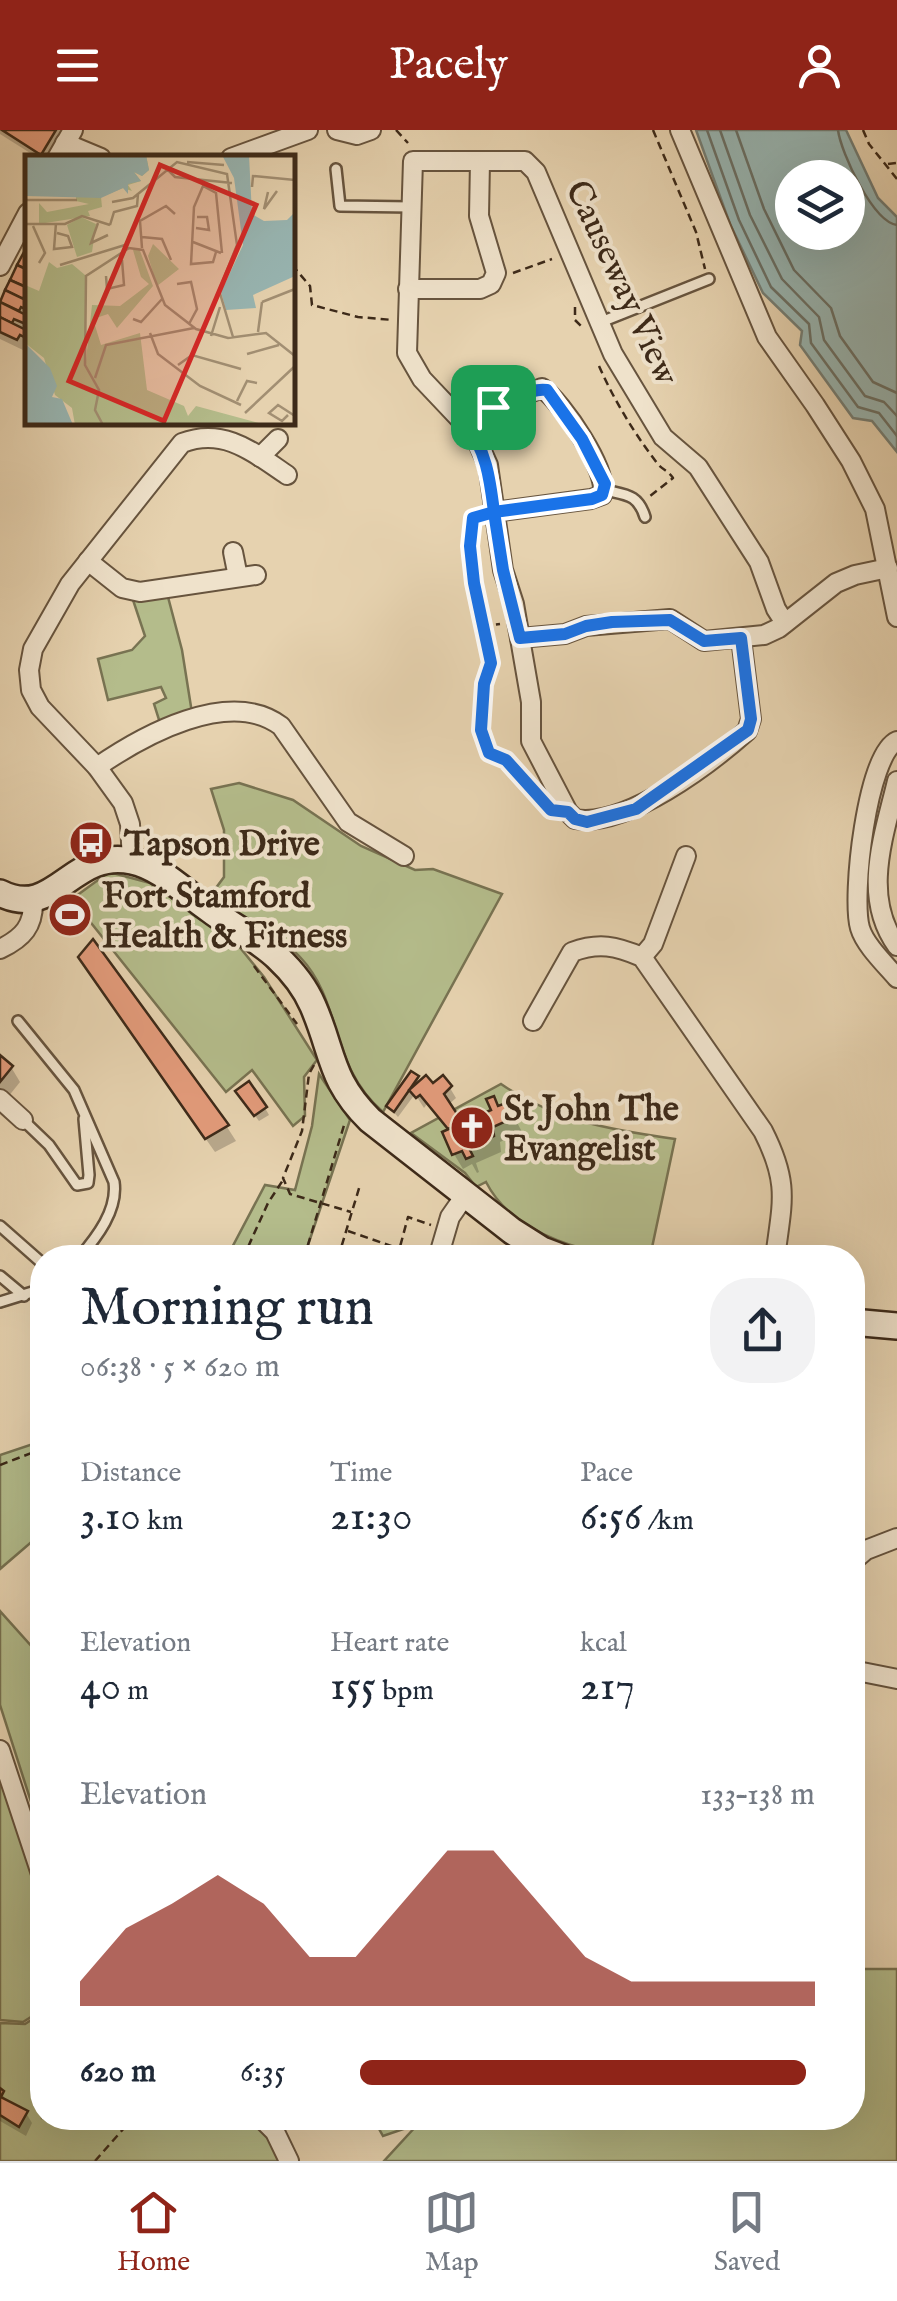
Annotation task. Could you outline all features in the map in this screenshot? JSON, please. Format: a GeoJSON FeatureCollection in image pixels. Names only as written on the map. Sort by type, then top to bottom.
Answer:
{"type":"FeatureCollection","features":[{"type":"Feature","properties":{"kind":"street"},"geometry":{"type":"LineString","coordinates":[[239,155],[308,130]]}},
{"type":"Feature","properties":{"kind":"street"},"geometry":{"type":"LineString","coordinates":[[337,130],[356,135],[370,130]]}},
{"type":"Feature","properties":{"kind":"street"},"geometry":{"type":"LineString","coordinates":[[680,130],[766,338],[815,404],[876,510],[897,617]]}},
{"type":"Feature","properties":{"kind":"street"},"geometry":{"type":"LineString","coordinates":[[65,143],[94,155]]}},
{"type":"Feature","properties":{"kind":"street","name":"Causeway View"},"geometry":{"type":"LineString","coordinates":[[413,161],[525,160],[536,172],[612,354],[663,436],[698,467],[759,562],[785,624]]}},
{"type":"Feature","properties":{"kind":"street"},"geometry":{"type":"LineString","coordinates":[[413,161],[407,353],[422,379],[474,434],[488,465],[503,570],[531,702],[530,741],[575,819],[587,822],[636,809],[748,730],[751,719],[741,638]]}},
{"type":"Feature","properties":{"kind":"street"},"geometry":{"type":"LineString","coordinates":[[408,289],[480,289],[491,284],[496,273],[479,216],[480,161]]}},
{"type":"Feature","properties":{"kind":"street"},"geometry":{"type":"LineString","coordinates":[[0,266],[6,239],[25,217]]}},
{"type":"Feature","properties":{"kind":"street"},"geometry":{"type":"LineString","coordinates":[[464,422],[542,388],[560,405],[582,439],[605,490],[592,499],[494,512]]}},
{"type":"Feature","properties":{"kind":"street"},"geometry":{"type":"LineString","coordinates":[[132,861],[130,824],[122,803],[97,768],[40,706],[32,690],[29,670],[33,650],[70,584],[182,444],[211,436],[260,457],[287,475]]}},
{"type":"Feature","properties":{"kind":"street"},"geometry":{"type":"LineString","coordinates":[[260,457],[278,439]]}},
{"type":"Feature","properties":{"kind":"street"},"geometry":{"type":"LineString","coordinates":[[88,561],[122,588],[140,592],[247,576],[233,552]]}},
{"type":"Feature","properties":{"kind":"street"},"geometry":{"type":"LineString","coordinates":[[520,638],[565,634],[612,622],[670,620],[704,641],[764,635],[785,624],[836,583],[855,574],[888,568]]}},
{"type":"Feature","properties":{"kind":"street"},"geometry":{"type":"LineString","coordinates":[[97,768],[131,744],[174,725],[218,713],[248,712],[268,717],[280,726],[348,822],[404,856]]}},
{"type":"Feature","properties":{"kind":"street"},"geometry":{"type":"LineString","coordinates":[[897,741],[889,744],[879,763],[864,828],[856,907],[861,932],[897,978]]}},
{"type":"Feature","properties":{"kind":"street"},"geometry":{"type":"LineString","coordinates":[[897,781],[877,877],[882,920],[897,946]]}},
{"type":"Feature","properties":{"kind":"street"},"geometry":{"type":"LineString","coordinates":[[642,957],[653,944],[686,856]]}},
{"type":"Feature","properties":{"kind":"street"},"geometry":{"type":"LineString","coordinates":[[0,893],[33,900],[82,868],[113,859],[132,861],[169,879],[260,943],[297,977],[313,1006],[336,1076],[352,1102],[370,1120],[534,1245]]}},
{"type":"Feature","properties":{"kind":"street"},"geometry":{"type":"LineString","coordinates":[[0,949],[22,936],[32,921],[33,900]]}},
{"type":"Feature","properties":{"kind":"street"},"geometry":{"type":"LineString","coordinates":[[533,1021],[572,952],[594,944],[618,947],[642,957],[763,1131],[775,1155],[783,1178],[776,1245]]}},
{"type":"Feature","properties":{"kind":"street"},"geometry":{"type":"LineString","coordinates":[[0,1100],[23,1120]]}},
{"type":"Feature","properties":{"kind":"street"},"geometry":{"type":"LineString","coordinates":[[442,1245],[450,1217],[466,1194]]}},
{"type":"Feature","properties":{"kind":"street"},"geometry":{"type":"LineString","coordinates":[[865,1323],[897,1326]]}},
{"type":"Feature","properties":{"kind":"street"},"geometry":{"type":"LineString","coordinates":[[865,1551],[897,1538]]}},
{"type":"Feature","properties":{"kind":"street"},"geometry":{"type":"LineString","coordinates":[[865,1673],[897,1679]]}},
{"type":"Feature","properties":{"kind":"street"},"geometry":{"type":"LineString","coordinates":[[0,1750],[30,1841]]}},
{"type":"Feature","properties":{"kind":"street"},"geometry":{"type":"LineString","coordinates":[[274,2130],[289,2161]]}},
{"type":"Feature","properties":{"kind":"lane"},"geometry":{"type":"LineString","coordinates":[[336,170],[340,206],[410,206]]}},
{"type":"Feature","properties":{"kind":"lane"},"geometry":{"type":"LineString","coordinates":[[601,322],[709,279]]}},
{"type":"Feature","properties":{"kind":"lane"},"geometry":{"type":"LineString","coordinates":[[605,490],[632,495],[645,517]]}},
{"type":"Feature","properties":{"kind":"lane"},"geometry":{"type":"LineString","coordinates":[[18,1021],[74,1090],[109,1166],[116,1196],[89,1245]]}},
{"type":"Feature","properties":{"kind":"lane"},"geometry":{"type":"LineString","coordinates":[[23,1120],[49,1145],[77,1185],[82,1186],[88,1183],[89,1175],[84,1112]]}},
{"type":"Feature","properties":{"kind":"lane"},"geometry":{"type":"LineString","coordinates":[[0,1226],[30,1252]]}},
{"type":"Feature","properties":{"kind":"lane"},"geometry":{"type":"LineString","coordinates":[[0,1276],[24,1296]]}},
{"type":"Feature","properties":{"kind":"lane"},"geometry":{"type":"LineString","coordinates":[[0,1302],[30,1293]]}},
{"type":"Feature","properties":{"kind":"path"},"geometry":{"type":"LineString","coordinates":[[396,130],[407,140],[413,161]]}},
{"type":"Feature","properties":{"kind":"path"},"geometry":{"type":"LineString","coordinates":[[653,130],[696,232],[709,279]]}},
{"type":"Feature","properties":{"kind":"path"},"geometry":{"type":"LineString","coordinates":[[863,130],[869,144],[897,178]]}},
{"type":"Feature","properties":{"kind":"path"},"geometry":{"type":"LineString","coordinates":[[887,164],[897,163]]}},
{"type":"Feature","properties":{"kind":"path"},"geometry":{"type":"LineString","coordinates":[[496,273],[514,274],[555,257]]}},
{"type":"Feature","properties":{"kind":"path"},"geometry":{"type":"LineString","coordinates":[[295,268],[310,286],[312,305],[358,317],[406,320]]}},
{"type":"Feature","properties":{"kind":"path"},"geometry":{"type":"LineString","coordinates":[[494,512],[473,518],[470,546],[491,663],[484,684],[481,730],[489,753],[506,760],[541,797]]}},
{"type":"Feature","properties":{"kind":"path"},"geometry":{"type":"LineString","coordinates":[[245,956],[300,1029]]}},
{"type":"Feature","properties":{"kind":"path"},"geometry":{"type":"LineString","coordinates":[[249,1245],[284,1178],[302,1131],[312,1067],[317,1060],[336,1076]]}},
{"type":"Feature","properties":{"kind":"path"},"geometry":{"type":"LineString","coordinates":[[308,1245],[352,1102]]}},
{"type":"Feature","properties":{"kind":"path"},"geometry":{"type":"LineString","coordinates":[[284,1178],[290,1194],[351,1212]]}},
{"type":"Feature","properties":{"kind":"path"},"geometry":{"type":"LineString","coordinates":[[342,1245],[360,1185]]}},
{"type":"Feature","properties":{"kind":"path"},"geometry":{"type":"LineString","coordinates":[[400,1245],[408,1217],[446,1230]]}},
{"type":"Feature","properties":{"kind":"path"},"geometry":{"type":"LineString","coordinates":[[346,1231],[387,1245]]}},
{"type":"Feature","properties":{"kind":"path"},"geometry":{"type":"LineString","coordinates":[[0,1465],[30,1454]]}},
{"type":"Feature","properties":{"kind":"path"},"geometry":{"type":"LineString","coordinates":[[95,2161],[122,2130]]}},
{"type":"Feature","properties":{"kind":"green space"},"geometry":{"type":"Polygon","coordinates":[[[132,597],[168,597],[192,713],[160,723],[154,704],[166,698],[161,687],[108,700],[98,659],[132,650],[145,636],[132,597]]]}},
{"type":"Feature","properties":{"kind":"green space"},"geometry":{"type":"Polygon","coordinates":[[[239,783],[293,800],[361,846],[415,870],[433,869],[502,894],[383,1112],[353,1075],[324,994],[300,957],[270,933],[210,896],[224,877],[224,830],[211,789],[239,783]]]}},
{"type":"Feature","properties":{"kind":"green space"},"geometry":{"type":"Polygon","coordinates":[[[109,872],[150,883],[237,944],[264,977],[317,1060],[304,1077],[305,1116],[293,1126],[252,1070],[226,1092],[72,899],[109,872]]]}},
{"type":"Feature","properties":{"kind":"green space"},"geometry":{"type":"Polygon","coordinates":[[[319,1074],[350,1120],[308,1245],[233,1245],[265,1185],[295,1190],[312,1126],[319,1074]]]}},
{"type":"Feature","properties":{"kind":"green space"},"geometry":{"type":"Polygon","coordinates":[[[501,1084],[563,1115],[675,1139],[653,1245],[571,1245],[535,1230],[515,1217],[486,1182],[476,1187],[465,1173],[411,1133],[501,1084]]]}},
{"type":"Feature","properties":{"kind":"green space"},"geometry":{"type":"Polygon","coordinates":[[[30,1445],[30,1543],[0,1569],[0,1455],[30,1445]]]}},
{"type":"Feature","properties":{"kind":"green space"},"geometry":{"type":"Polygon","coordinates":[[[0,1611],[30,1645],[30,1799],[0,1705],[0,1611]]]}},
{"type":"Feature","properties":{"kind":"green space"},"geometry":{"type":"Polygon","coordinates":[[[0,1763],[30,1852],[30,2018],[23,2022],[0,2020],[0,1763]]]}},
{"type":"Feature","properties":{"kind":"green space"},"geometry":{"type":"Polygon","coordinates":[[[865,1969],[897,1969],[897,2161],[384,2161],[412,2130],[865,2130],[865,1969]]]}},
{"type":"Feature","properties":{"kind":"green space"},"geometry":{"type":"Polygon","coordinates":[[[30,2021],[30,2130],[265,2130],[286,2161],[0,2161],[0,2023],[30,2021]]]}},
{"type":"Feature","properties":{"kind":"water"},"geometry":{"type":"Polygon","coordinates":[[[696,130],[846,130],[860,160],[775,160],[775,250],[865,250],[865,170],[878,198],[897,217],[897,452],[872,421],[853,418],[800,345],[802,331],[763,293],[730,224],[696,130]]]}},
{"type":"Feature","properties":{"kind":"building"},"geometry":{"type":"Polygon","coordinates":[[[2,130],[56,130],[41,155],[2,130]]]}},
{"type":"Feature","properties":{"kind":"building"},"geometry":{"type":"Polygon","coordinates":[[[24,252],[25,252],[25,269],[17,265],[24,252]]]}},
{"type":"Feature","properties":{"kind":"building"},"geometry":{"type":"Polygon","coordinates":[[[17,265],[25,269],[25,287],[10,280],[17,265]]]}},
{"type":"Feature","properties":{"kind":"building"},"geometry":{"type":"Polygon","coordinates":[[[10,280],[25,287],[25,295],[23,299],[5,290],[10,280]]]}},
{"type":"Feature","properties":{"kind":"building"},"geometry":{"type":"Polygon","coordinates":[[[5,290],[25,300],[25,309],[21,307],[19,311],[0,302],[5,290]]]}},
{"type":"Feature","properties":{"kind":"building"},"geometry":{"type":"Polygon","coordinates":[[[0,302],[25,314],[25,324],[14,319],[12,323],[0,317],[0,302]]]}},
{"type":"Feature","properties":{"kind":"building"},"geometry":{"type":"Polygon","coordinates":[[[0,317],[25,330],[25,338],[20,335],[17,340],[0,332],[0,317]]]}},
{"type":"Feature","properties":{"kind":"building"},"geometry":{"type":"Polygon","coordinates":[[[93,939],[229,1125],[205,1139],[78,957],[93,939]]]}},
{"type":"Feature","properties":{"kind":"building"},"geometry":{"type":"Polygon","coordinates":[[[0,1055],[13,1066],[0,1082],[0,1055]]]}},
{"type":"Feature","properties":{"kind":"building"},"geometry":{"type":"Polygon","coordinates":[[[411,1071],[419,1076],[394,1112],[386,1106],[411,1071]]]}},
{"type":"Feature","properties":{"kind":"building"},"geometry":{"type":"Polygon","coordinates":[[[426,1075],[433,1083],[443,1075],[452,1086],[444,1094],[463,1123],[448,1129],[420,1095],[416,1098],[409,1090],[426,1075]]]}},
{"type":"Feature","properties":{"kind":"building"},"geometry":{"type":"Polygon","coordinates":[[[249,1081],[267,1107],[254,1116],[235,1091],[249,1081]]]}},
{"type":"Feature","properties":{"kind":"building","name":"St John The Evangelist"},"geometry":{"type":"Polygon","coordinates":[[[494,1096],[498,1106],[509,1102],[515,1117],[493,1127],[494,1136],[469,1148],[473,1156],[466,1159],[462,1151],[452,1155],[442,1132],[491,1110],[486,1099],[494,1096]]]}},
{"type":"Feature","properties":{"kind":"building"},"geometry":{"type":"Polygon","coordinates":[[[0,2088],[4,2091],[1,2097],[28,2111],[19,2127],[0,2115],[0,2088]]]}},
{"type":"Feature","properties":{"kind":"place","name":"Tapson Drive"},"geometry":{"type":"Point","coordinates":[91,843]}},
{"type":"Feature","properties":{"kind":"place","name":"Fort Stamford Health & Fitness"},"geometry":{"type":"Point","coordinates":[70,915]}},
{"type":"Feature","properties":{"kind":"place","name":"St John The Evangelist"},"geometry":{"type":"Point","coordinates":[472,1128]}},
{"type":"Feature","properties":{"kind":"route"},"geometry":{"type":"LineString","coordinates":[[493,407],[464,422],[488,465],[494,512],[473,518],[470,546],[491,663],[484,684],[481,730],[489,753],[506,760],[551,810],[568,812],[587,822],[636,809],[748,730],[751,719],[741,638],[704,641],[670,620],[612,622],[565,634],[520,638],[494,512],[592,499],[602,495],[605,484],[582,439],[547,390],[528,392],[493,407]]}}]}
